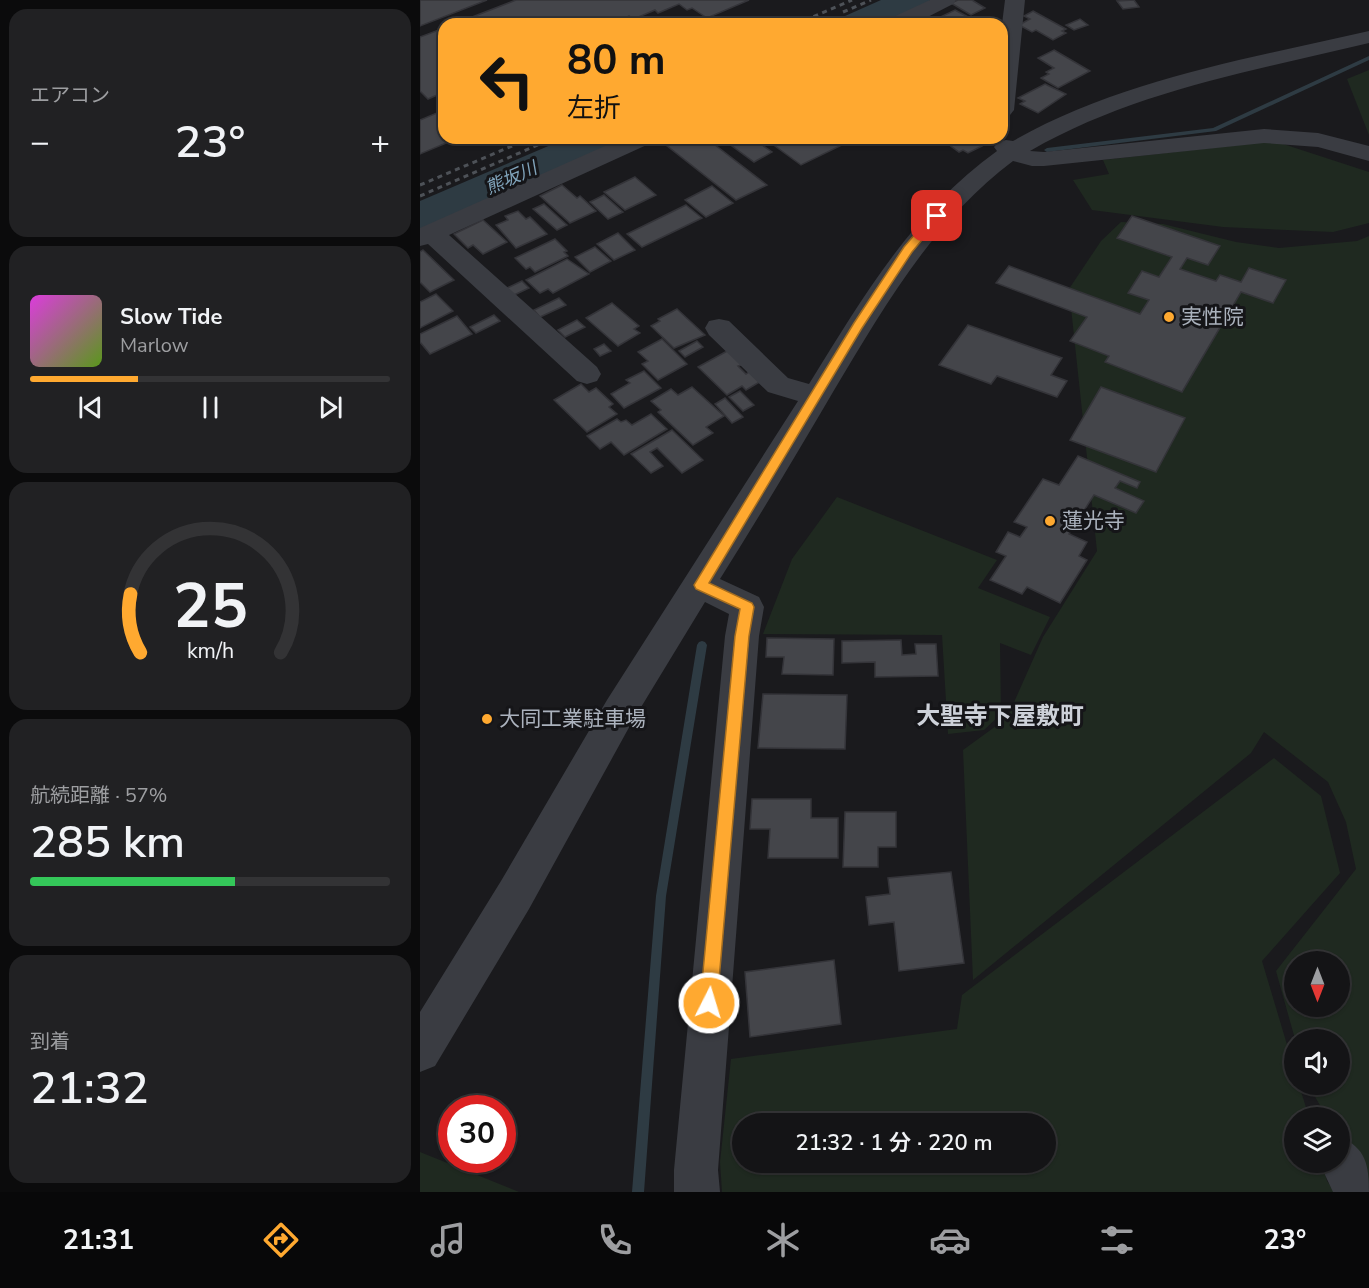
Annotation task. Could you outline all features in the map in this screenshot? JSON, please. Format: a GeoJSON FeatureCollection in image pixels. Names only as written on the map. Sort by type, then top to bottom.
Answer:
{"type":"FeatureCollection","features":[{"type":"Feature","properties":{"kind":"street"},"geometry":{"type":"LineString","coordinates":[[909,18],[946,0]]}},
{"type":"Feature","properties":{"kind":"street"},"geometry":{"type":"LineString","coordinates":[[1008,59],[1015,0]]}},
{"type":"Feature","properties":{"kind":"street"},"geometry":{"type":"LineString","coordinates":[[420,1052],[515,896],[635,685],[701,585],[858,326],[908,250],[946,204],[983,172],[1006,145],[1050,131],[1107,105],[1187,81],[1369,38]]}},
{"type":"Feature","properties":{"kind":"street"},"geometry":{"type":"LineString","coordinates":[[1006,145],[1032,159],[1044,159],[1264,136],[1300,136],[1345,145],[1369,154]]}},
{"type":"Feature","properties":{"kind":"street"},"geometry":{"type":"LineString","coordinates":[[587,374],[426,235],[630,144]]}},
{"type":"Feature","properties":{"kind":"street"},"geometry":{"type":"LineString","coordinates":[[719,328],[778,385],[816,396]]}},
{"type":"Feature","properties":{"kind":"street"},"geometry":{"type":"LineString","coordinates":[[697,1192],[696,1170],[717,908],[741,648],[747,607],[701,585]]}},
{"type":"Feature","properties":{"kind":"street"},"geometry":{"type":"LineString","coordinates":[[1347,1173],[1357,1192]]}},
{"type":"Feature","properties":{"kind":"green space"},"geometry":{"type":"Polygon","coordinates":[[[1369,70],[1369,135],[1347,79],[1369,70]]]}},
{"type":"Feature","properties":{"kind":"green space"},"geometry":{"type":"Polygon","coordinates":[[[1274,141],[1369,172],[1369,223],[1333,232],[1223,227],[1092,210],[1073,180],[1109,174],[1103,160],[1274,141]]]}},
{"type":"Feature","properties":{"kind":"green space"},"geometry":{"type":"Polygon","coordinates":[[[1121,222],[1163,224],[1236,242],[1279,248],[1357,241],[1369,236],[1369,1187],[1350,1156],[1350,1107],[1321,1107],[1314,1095],[1350,1095],[1350,1029],[1292,1029],[1289,1017],[1350,1017],[1350,951],[1292,951],[1356,869],[1346,822],[1328,782],[1264,732],[1251,753],[973,980],[963,750],[1007,718],[1043,637],[1097,551],[1069,289],[1101,241],[1121,222]]]}},
{"type":"Feature","properties":{"kind":"green space"},"geometry":{"type":"Polygon","coordinates":[[[837,497],[997,560],[978,588],[1050,617],[1031,655],[1000,643],[1001,714],[984,730],[948,734],[942,635],[763,634],[792,559],[837,497]]]}},
{"type":"Feature","properties":{"kind":"green space"},"geometry":{"type":"Polygon","coordinates":[[[1274,758],[1321,796],[1340,873],[1262,961],[1284,1035],[1284,1095],[1302,1095],[1306,1107],[1284,1107],[1284,1173],[1325,1173],[1327,1181],[1335,1192],[722,1192],[720,1162],[731,1059],[957,1029],[962,995],[1274,758]]]}},
{"type":"Feature","properties":{"kind":"green space"},"geometry":{"type":"Polygon","coordinates":[[[1284,961],[1284,1000],[1276,971],[1284,961]]]}},
{"type":"Feature","properties":{"kind":"green space"},"geometry":{"type":"Polygon","coordinates":[[[420,1152],[438,1159],[438,1173],[472,1173],[519,1192],[420,1192],[420,1152]]]}},
{"type":"Feature","properties":{"kind":"building"},"geometry":{"type":"Polygon","coordinates":[[[420,0],[487,0],[438,18],[420,26],[420,0]]]}},
{"type":"Feature","properties":{"kind":"building"},"geometry":{"type":"Polygon","coordinates":[[[516,0],[749,0],[707,18],[692,8],[687,10],[679,4],[658,13],[655,10],[636,18],[629,16],[624,18],[470,18],[516,0]]]}},
{"type":"Feature","properties":{"kind":"building"},"geometry":{"type":"Polygon","coordinates":[[[958,0],[972,0],[985,8],[971,15],[951,3],[958,0]]]}},
{"type":"Feature","properties":{"kind":"building"},"geometry":{"type":"Polygon","coordinates":[[[1134,0],[1139,7],[1123,9],[1117,1],[1134,0]]]}},
{"type":"Feature","properties":{"kind":"building"},"geometry":{"type":"Polygon","coordinates":[[[955,10],[970,18],[938,18],[955,10]]]}},
{"type":"Feature","properties":{"kind":"building"},"geometry":{"type":"Polygon","coordinates":[[[1033,11],[1066,29],[1062,31],[1066,33],[1053,40],[1036,30],[1032,32],[1019,25],[1030,19],[1024,16],[1033,11]]]}},
{"type":"Feature","properties":{"kind":"building"},"geometry":{"type":"Polygon","coordinates":[[[1080,19],[1088,25],[1074,30],[1066,25],[1080,19]]]}},
{"type":"Feature","properties":{"kind":"building"},"geometry":{"type":"Polygon","coordinates":[[[438,30],[438,95],[428,99],[420,91],[420,37],[438,30]]]}},
{"type":"Feature","properties":{"kind":"building"},"geometry":{"type":"Polygon","coordinates":[[[1054,50],[1090,71],[1058,88],[1041,78],[1054,68],[1038,58],[1054,50]]]}},
{"type":"Feature","properties":{"kind":"building"},"geometry":{"type":"Polygon","coordinates":[[[1045,84],[1066,94],[1038,113],[1020,104],[1025,101],[1018,98],[1045,84]]]}},
{"type":"Feature","properties":{"kind":"building"},"geometry":{"type":"Polygon","coordinates":[[[438,112],[438,144],[444,144],[420,154],[420,120],[438,112]]]}},
{"type":"Feature","properties":{"kind":"building"},"geometry":{"type":"Polygon","coordinates":[[[665,144],[714,144],[767,185],[736,200],[665,144]]]}},
{"type":"Feature","properties":{"kind":"building"},"geometry":{"type":"Polygon","coordinates":[[[729,144],[761,144],[772,152],[754,162],[729,144]]]}},
{"type":"Feature","properties":{"kind":"building"},"geometry":{"type":"Polygon","coordinates":[[[772,144],[842,145],[801,165],[772,144]]]}},
{"type":"Feature","properties":{"kind":"building"},"geometry":{"type":"Polygon","coordinates":[[[948,144],[980,144],[982,146],[968,153],[963,150],[959,152],[948,144]]]}},
{"type":"Feature","properties":{"kind":"building"},"geometry":{"type":"Polygon","coordinates":[[[635,177],[656,195],[625,210],[604,192],[635,177]]]}},
{"type":"Feature","properties":{"kind":"building"},"geometry":{"type":"Polygon","coordinates":[[[562,185],[577,198],[580,196],[596,211],[570,223],[540,196],[562,185]]]}},
{"type":"Feature","properties":{"kind":"building"},"geometry":{"type":"Polygon","coordinates":[[[712,186],[733,203],[706,217],[685,200],[712,186]]]}},
{"type":"Feature","properties":{"kind":"building"},"geometry":{"type":"Polygon","coordinates":[[[604,195],[623,212],[608,219],[590,202],[604,195]]]}},
{"type":"Feature","properties":{"kind":"building"},"geometry":{"type":"Polygon","coordinates":[[[544,204],[567,225],[557,230],[533,209],[544,204]]]}},
{"type":"Feature","properties":{"kind":"building"},"geometry":{"type":"Polygon","coordinates":[[[686,205],[702,218],[642,247],[627,234],[686,205]]]}},
{"type":"Feature","properties":{"kind":"building"},"geometry":{"type":"Polygon","coordinates":[[[518,211],[526,219],[530,217],[547,234],[516,248],[496,225],[508,220],[505,216],[518,211]]]}},
{"type":"Feature","properties":{"kind":"building"},"geometry":{"type":"Polygon","coordinates":[[[1132,216],[1220,246],[1208,265],[1187,258],[1180,269],[1216,281],[1220,275],[1241,282],[1249,268],[1286,280],[1273,303],[1241,292],[1182,392],[1105,362],[1109,356],[1070,341],[1087,317],[996,283],[1009,266],[1140,314],[1149,300],[1128,293],[1142,271],[1159,277],[1172,257],[1117,238],[1132,216]]]}},
{"type":"Feature","properties":{"kind":"building"},"geometry":{"type":"Polygon","coordinates":[[[483,220],[507,242],[483,254],[473,245],[468,248],[454,234],[483,220]]]}},
{"type":"Feature","properties":{"kind":"building"},"geometry":{"type":"Polygon","coordinates":[[[618,233],[635,250],[614,260],[597,244],[618,233]]]}},
{"type":"Feature","properties":{"kind":"building"},"geometry":{"type":"Polygon","coordinates":[[[555,239],[567,251],[564,252],[568,256],[535,272],[530,267],[526,269],[515,258],[555,239]]]}},
{"type":"Feature","properties":{"kind":"building"},"geometry":{"type":"Polygon","coordinates":[[[595,247],[611,261],[590,272],[575,257],[595,247]]]}},
{"type":"Feature","properties":{"kind":"building"},"geometry":{"type":"Polygon","coordinates":[[[423,250],[454,280],[430,292],[420,282],[420,252],[423,250]]]}},
{"type":"Feature","properties":{"kind":"building"},"geometry":{"type":"Polygon","coordinates":[[[567,259],[589,274],[553,293],[548,289],[540,293],[526,280],[567,259]]]}},
{"type":"Feature","properties":{"kind":"building"},"geometry":{"type":"Polygon","coordinates":[[[522,281],[529,288],[512,296],[505,289],[522,281]]]}},
{"type":"Feature","properties":{"kind":"building"},"geometry":{"type":"Polygon","coordinates":[[[436,294],[453,311],[420,328],[420,302],[436,294]]]}},
{"type":"Feature","properties":{"kind":"building"},"geometry":{"type":"Polygon","coordinates":[[[559,298],[566,305],[540,317],[534,310],[559,298]]]}},
{"type":"Feature","properties":{"kind":"building"},"geometry":{"type":"Polygon","coordinates":[[[612,303],[639,326],[634,329],[640,333],[618,346],[586,318],[612,303]]]}},
{"type":"Feature","properties":{"kind":"building"},"geometry":{"type":"Polygon","coordinates":[[[677,309],[705,335],[674,348],[651,326],[660,321],[658,319],[677,309]]]}},
{"type":"Feature","properties":{"kind":"building"},"geometry":{"type":"Polygon","coordinates":[[[494,315],[500,321],[476,333],[470,327],[494,315]]]}},
{"type":"Feature","properties":{"kind":"building"},"geometry":{"type":"Polygon","coordinates":[[[457,316],[472,334],[430,354],[420,342],[420,334],[457,316]]]}},
{"type":"Feature","properties":{"kind":"building"},"geometry":{"type":"Polygon","coordinates":[[[577,320],[585,327],[565,337],[558,330],[577,320]]]}},
{"type":"Feature","properties":{"kind":"building"},"geometry":{"type":"Polygon","coordinates":[[[968,325],[1062,358],[1051,375],[1067,381],[1057,397],[997,376],[991,384],[939,365],[968,325]]]}},
{"type":"Feature","properties":{"kind":"building"},"geometry":{"type":"Polygon","coordinates":[[[662,339],[687,364],[658,380],[642,364],[648,361],[638,352],[662,339]]]}},
{"type":"Feature","properties":{"kind":"building"},"geometry":{"type":"Polygon","coordinates":[[[697,341],[703,347],[685,357],[679,351],[697,341]]]}},
{"type":"Feature","properties":{"kind":"building"},"geometry":{"type":"Polygon","coordinates":[[[604,344],[611,351],[600,356],[594,349],[604,344]]]}},
{"type":"Feature","properties":{"kind":"building"},"geometry":{"type":"Polygon","coordinates":[[[729,350],[744,364],[738,366],[746,374],[752,370],[763,380],[746,390],[742,386],[727,395],[698,367],[729,350]]]}},
{"type":"Feature","properties":{"kind":"building"},"geometry":{"type":"Polygon","coordinates":[[[644,371],[661,388],[624,408],[611,394],[630,383],[626,380],[644,371]]]}},
{"type":"Feature","properties":{"kind":"building"},"geometry":{"type":"Polygon","coordinates":[[[581,384],[589,392],[596,388],[613,404],[609,407],[617,414],[587,432],[554,400],[581,384]]]}},
{"type":"Feature","properties":{"kind":"building"},"geometry":{"type":"Polygon","coordinates":[[[692,387],[724,416],[706,427],[713,433],[693,445],[658,412],[661,410],[651,401],[671,389],[678,395],[692,387]]]}},
{"type":"Feature","properties":{"kind":"building"},"geometry":{"type":"Polygon","coordinates":[[[1101,387],[1185,418],[1156,472],[1070,440],[1101,387]]]}},
{"type":"Feature","properties":{"kind":"building"},"geometry":{"type":"Polygon","coordinates":[[[740,391],[754,405],[743,411],[729,397],[740,391]]]}},
{"type":"Feature","properties":{"kind":"building"},"geometry":{"type":"Polygon","coordinates":[[[725,398],[743,417],[732,423],[715,404],[725,398]]]}},
{"type":"Feature","properties":{"kind":"building"},"geometry":{"type":"Polygon","coordinates":[[[651,414],[667,429],[624,455],[611,442],[600,449],[587,436],[617,419],[621,422],[626,420],[632,425],[651,414]]]}},
{"type":"Feature","properties":{"kind":"building"},"geometry":{"type":"Polygon","coordinates":[[[672,430],[703,460],[682,473],[657,448],[650,452],[663,466],[651,473],[631,454],[672,430]]]}},
{"type":"Feature","properties":{"kind":"building"},"geometry":{"type":"Polygon","coordinates":[[[1078,456],[1140,482],[1137,488],[1120,481],[1115,488],[1144,501],[1136,513],[1094,495],[1069,534],[1087,542],[1079,556],[1087,560],[1060,603],[1027,587],[1022,594],[990,580],[1006,556],[996,552],[1008,532],[1020,537],[1027,527],[1014,522],[1043,479],[1059,485],[1078,456]]]}},
{"type":"Feature","properties":{"kind":"building"},"geometry":{"type":"Polygon","coordinates":[[[767,638],[834,639],[833,675],[782,674],[784,657],[766,657],[767,638]]]}},
{"type":"Feature","properties":{"kind":"building"},"geometry":{"type":"Polygon","coordinates":[[[901,640],[902,655],[916,654],[915,644],[936,644],[938,676],[875,677],[875,662],[842,663],[842,641],[901,640]]]}},
{"type":"Feature","properties":{"kind":"building"},"geometry":{"type":"Polygon","coordinates":[[[763,694],[847,695],[845,749],[758,748],[763,694]]]}},
{"type":"Feature","properties":{"kind":"building"},"geometry":{"type":"Polygon","coordinates":[[[752,799],[811,799],[811,818],[838,818],[838,858],[768,858],[770,829],[750,829],[752,799]]]}},
{"type":"Feature","properties":{"kind":"building"},"geometry":{"type":"Polygon","coordinates":[[[845,812],[896,812],[896,847],[878,847],[878,867],[843,867],[845,812]]]}},
{"type":"Feature","properties":{"kind":"building"},"geometry":{"type":"Polygon","coordinates":[[[951,872],[964,963],[899,971],[894,922],[869,925],[866,897],[890,894],[888,878],[951,872]]]}},
{"type":"Feature","properties":{"kind":"building"},"geometry":{"type":"Polygon","coordinates":[[[834,960],[841,1024],[750,1037],[745,972],[834,960]]]}},
{"type":"Feature","properties":{"kind":"waterway","name":"熊坂川"},"geometry":{"type":"LineString","coordinates":[[872,18],[912,0]]}},
{"type":"Feature","properties":{"kind":"waterway"},"geometry":{"type":"LineString","coordinates":[[1047,150],[1214,130],[1369,58]]}},
{"type":"Feature","properties":{"kind":"waterway","name":"熊坂川"},"geometry":{"type":"LineString","coordinates":[[420,218],[588,144]]}},
{"type":"Feature","properties":{"kind":"waterway"},"geometry":{"type":"LineString","coordinates":[[638,1192],[661,896],[702,645]]}},
{"type":"Feature","properties":{"kind":"railway"},"geometry":{"type":"LineString","coordinates":[[810,18],[852,0]]}},
{"type":"Feature","properties":{"kind":"railway"},"geometry":{"type":"LineString","coordinates":[[843,12],[871,0]]}},
{"type":"Feature","properties":{"kind":"railway"},"geometry":{"type":"LineString","coordinates":[[420,185],[517,144]]}},
{"type":"Feature","properties":{"kind":"railway"},"geometry":{"type":"LineString","coordinates":[[420,196],[540,144]]}},
{"type":"Feature","properties":{"kind":"place","name":"実性院"},"geometry":{"type":"Point","coordinates":[1169,317]}},
{"type":"Feature","properties":{"kind":"place","name":"蓮光寺"},"geometry":{"type":"Point","coordinates":[1050,521]}},
{"type":"Feature","properties":{"kind":"place","name":"大同工業駐車場"},"geometry":{"type":"Point","coordinates":[487,719]}},
{"type":"Feature","properties":{"kind":"district","name":"大聖寺下屋敷町"},"geometry":{"type":"Point","coordinates":[1000,716]}},
{"type":"Feature","properties":{"kind":"route"},"geometry":{"type":"LineString","coordinates":[[709,1003],[742,636],[747,607],[701,585],[858,326],[908,250],[937,216]]}}]}
